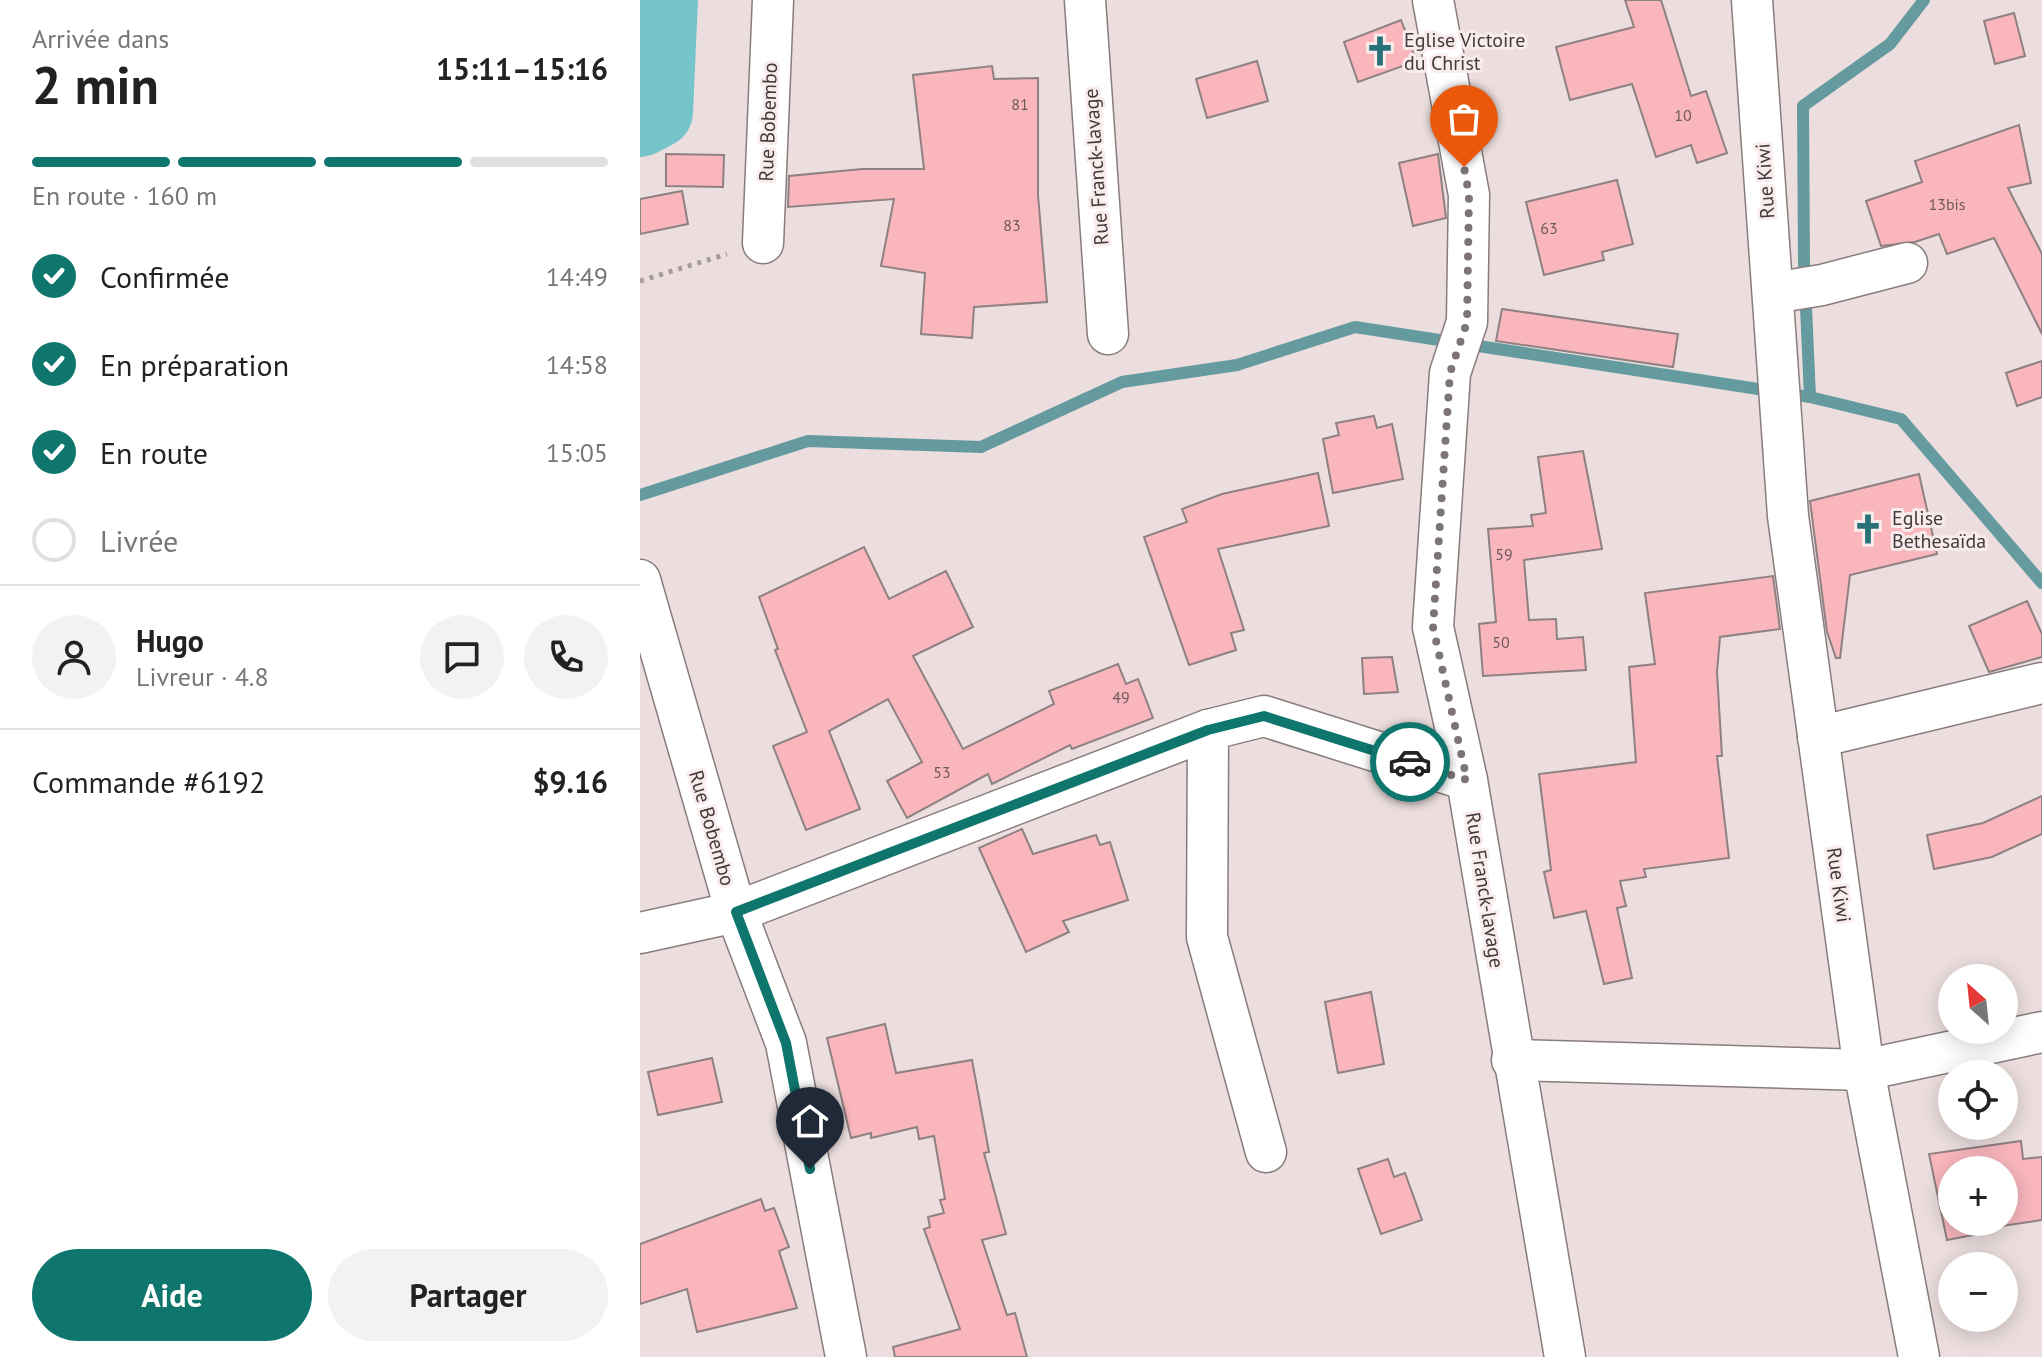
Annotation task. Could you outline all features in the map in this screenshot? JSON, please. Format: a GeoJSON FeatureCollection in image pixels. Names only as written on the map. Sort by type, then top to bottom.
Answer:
{"type":"FeatureCollection","features":[{"type":"Feature","properties":{"kind":"street","name":"Rue Bobembo"},"geometry":{"type":"LineString","coordinates":[[763,243],[773,0]]}},
{"type":"Feature","properties":{"kind":"street","name":"Rue Franck-lavage"},"geometry":{"type":"LineString","coordinates":[[1085,0],[1108,334]]}},
{"type":"Feature","properties":{"kind":"street","name":"Rue Franck-lavage"},"geometry":{"type":"LineString","coordinates":[[1433,0],[1469,195],[1467,322],[1450,373],[1433,627],[1467,780],[1512,1060],[1565,1357]]}},
{"type":"Feature","properties":{"kind":"street","name":"Rue Kiwi"},"geometry":{"type":"LineString","coordinates":[[1752,0],[1797,289],[1779,361],[1788,516],[1864,1070],[1919,1357]]}},
{"type":"Feature","properties":{"kind":"street"},"geometry":{"type":"LineString","coordinates":[[1797,289],[1907,263]]}},
{"type":"Feature","properties":{"kind":"street","name":"Rue Bobembo"},"geometry":{"type":"LineString","coordinates":[[640,580],[736,912],[786,1043],[846,1357]]}},
{"type":"Feature","properties":{"kind":"street"},"geometry":{"type":"LineString","coordinates":[[1818,737],[2042,683]]}},
{"type":"Feature","properties":{"kind":"street"},"geometry":{"type":"LineString","coordinates":[[640,933],[736,912],[1208,730],[1264,716],[1467,780]]}},
{"type":"Feature","properties":{"kind":"street"},"geometry":{"type":"LineString","coordinates":[[1208,730],[1207,937],[1266,1152]]}},
{"type":"Feature","properties":{"kind":"street"},"geometry":{"type":"LineString","coordinates":[[1512,1060],[1864,1070],[2042,1032]]}},
{"type":"Feature","properties":{"kind":"path"},"geometry":{"type":"LineString","coordinates":[[640,281],[763,243]]}},
{"type":"Feature","properties":{"kind":"building"},"geometry":{"type":"Polygon","coordinates":[[[1625,0],[1661,0],[1691,96],[1706,91],[1727,153],[1697,163],[1691,145],[1656,157],[1632,84],[1570,100],[1556,47],[1634,27],[1625,0]]]}},
{"type":"Feature","properties":{"kind":"building"},"geometry":{"type":"Polygon","coordinates":[[[2014,13],[2025,56],[1995,64],[1984,21],[2014,13]]]}},
{"type":"Feature","properties":{"kind":"building","name":"Eglise Victoire du Christ"},"geometry":{"type":"Polygon","coordinates":[[[1401,20],[1417,61],[1358,82],[1344,42],[1401,20]]]}},
{"type":"Feature","properties":{"kind":"building"},"geometry":{"type":"Polygon","coordinates":[[[1257,61],[1268,101],[1207,118],[1196,79],[1257,61]]]}},
{"type":"Feature","properties":{"kind":"building"},"geometry":{"type":"Polygon","coordinates":[[[992,66],[994,79],[1038,78],[1038,195],[1047,302],[974,307],[972,338],[921,334],[925,273],[881,266],[894,199],[788,207],[789,176],[862,169],[924,169],[913,75],[992,66]]]}},
{"type":"Feature","properties":{"kind":"building"},"geometry":{"type":"Polygon","coordinates":[[[2019,125],[2031,183],[2008,188],[2042,254],[2042,334],[1994,238],[1947,254],[1939,234],[1915,242],[1881,246],[1866,201],[1922,182],[1915,161],[2019,125]]]}},
{"type":"Feature","properties":{"kind":"building"},"geometry":{"type":"Polygon","coordinates":[[[666,154],[724,155],[723,187],[666,186],[666,154]]]}},
{"type":"Feature","properties":{"kind":"building"},"geometry":{"type":"Polygon","coordinates":[[[1438,154],[1446,218],[1413,226],[1399,163],[1438,154]]]}},
{"type":"Feature","properties":{"kind":"building"},"geometry":{"type":"Polygon","coordinates":[[[1617,180],[1633,244],[1602,252],[1604,260],[1544,275],[1526,202],[1617,180]]]}},
{"type":"Feature","properties":{"kind":"building"},"geometry":{"type":"Polygon","coordinates":[[[682,191],[688,224],[640,234],[640,199],[682,191]]]}},
{"type":"Feature","properties":{"kind":"building"},"geometry":{"type":"Polygon","coordinates":[[[1502,309],[1678,334],[1673,367],[1496,341],[1502,309]]]}},
{"type":"Feature","properties":{"kind":"building"},"geometry":{"type":"Polygon","coordinates":[[[2042,361],[2042,397],[2017,406],[2006,373],[2042,361]]]}},
{"type":"Feature","properties":{"kind":"building"},"geometry":{"type":"Polygon","coordinates":[[[1374,416],[1377,428],[1392,424],[1403,479],[1333,493],[1323,439],[1339,435],[1336,423],[1374,416]]]}},
{"type":"Feature","properties":{"kind":"building"},"geometry":{"type":"Polygon","coordinates":[[[1583,451],[1602,549],[1524,560],[1529,620],[1556,619],[1557,639],[1583,637],[1586,670],[1483,676],[1479,624],[1496,622],[1488,529],[1533,526],[1531,515],[1546,513],[1538,457],[1583,451]]]}},
{"type":"Feature","properties":{"kind":"building"},"geometry":{"type":"Polygon","coordinates":[[[1318,473],[1329,526],[1218,549],[1244,630],[1231,633],[1236,650],[1189,665],[1144,537],[1187,522],[1182,509],[1222,494],[1318,473]]]}},
{"type":"Feature","properties":{"kind":"building","name":"Eglise Bethesaïda"},"geometry":{"type":"Polygon","coordinates":[[[1919,474],[1937,554],[1850,575],[1840,658],[1836,658],[1827,632],[1810,501],[1919,474]]]}},
{"type":"Feature","properties":{"kind":"building"},"geometry":{"type":"Polygon","coordinates":[[[864,547],[889,599],[946,571],[973,627],[913,656],[963,749],[1054,704],[1049,691],[1118,664],[1126,684],[1138,679],[1153,718],[1072,749],[1070,745],[992,784],[988,774],[907,818],[887,781],[922,762],[888,699],[829,731],[860,809],[806,830],[773,746],[807,732],[775,650],[778,649],[759,597],[864,547]]]}},
{"type":"Feature","properties":{"kind":"building"},"geometry":{"type":"Polygon","coordinates":[[[1773,576],[1780,629],[1720,637],[1717,672],[1722,756],[1717,756],[1729,858],[1644,869],[1646,877],[1620,881],[1626,906],[1617,908],[1632,978],[1604,984],[1586,911],[1554,918],[1544,872],[1551,870],[1539,774],[1636,762],[1629,667],[1655,664],[1645,593],[1773,576]]]}},
{"type":"Feature","properties":{"kind":"building"},"geometry":{"type":"Polygon","coordinates":[[[2027,601],[2042,634],[2042,657],[1989,672],[1969,626],[2027,601]]]}},
{"type":"Feature","properties":{"kind":"building"},"geometry":{"type":"Polygon","coordinates":[[[1392,657],[1398,692],[1364,694],[1362,658],[1392,657]]]}},
{"type":"Feature","properties":{"kind":"building"},"geometry":{"type":"Polygon","coordinates":[[[2042,796],[2042,834],[1992,857],[1934,869],[1927,835],[1983,823],[2042,796]]]}},
{"type":"Feature","properties":{"kind":"building"},"geometry":{"type":"Polygon","coordinates":[[[1022,829],[1033,854],[1096,835],[1100,845],[1110,842],[1128,900],[1063,921],[1069,932],[1026,952],[979,848],[1022,829]]]}},
{"type":"Feature","properties":{"kind":"building"},"geometry":{"type":"Polygon","coordinates":[[[1371,992],[1384,1064],[1338,1073],[1325,1002],[1371,992]]]}},
{"type":"Feature","properties":{"kind":"building"},"geometry":{"type":"Polygon","coordinates":[[[885,1024],[896,1073],[972,1060],[989,1152],[984,1153],[1006,1234],[982,1240],[1007,1315],[1015,1313],[1027,1357],[895,1357],[893,1347],[960,1329],[924,1229],[930,1227],[928,1217],[944,1213],[940,1200],[945,1199],[934,1136],[919,1139],[917,1127],[871,1138],[871,1133],[851,1138],[827,1038],[885,1024]]]}},
{"type":"Feature","properties":{"kind":"building"},"geometry":{"type":"Polygon","coordinates":[[[712,1058],[722,1102],[658,1115],[648,1072],[712,1058]]]}},
{"type":"Feature","properties":{"kind":"building"},"geometry":{"type":"Polygon","coordinates":[[[2021,1141],[2023,1159],[2042,1157],[2042,1220],[2018,1224],[2018,1156],[1938,1156],[1938,1197],[1929,1154],[2021,1141]]]}},
{"type":"Feature","properties":{"kind":"building"},"geometry":{"type":"Polygon","coordinates":[[[1388,1159],[1394,1177],[1405,1173],[1422,1220],[1381,1234],[1358,1169],[1388,1159]]]}},
{"type":"Feature","properties":{"kind":"building"},"geometry":{"type":"Polygon","coordinates":[[[761,1199],[765,1211],[774,1208],[789,1247],[779,1251],[797,1308],[697,1332],[687,1289],[640,1304],[640,1244],[761,1199]]]}},
{"type":"Feature","properties":{"kind":"building"},"geometry":{"type":"Polygon","coordinates":[[[1946,1236],[1968,1236],[1947,1240],[1946,1236]]]}},
{"type":"Feature","properties":{"kind":"waterway"},"geometry":{"type":"LineString","coordinates":[[640,121],[657,112],[662,0]]}},
{"type":"Feature","properties":{"kind":"waterway"},"geometry":{"type":"LineString","coordinates":[[1810,397],[1804,262],[1803,106],[1890,44],[1924,0]]}},
{"type":"Feature","properties":{"kind":"waterway"},"geometry":{"type":"LineString","coordinates":[[640,495],[808,441],[981,447],[1122,382],[1237,365],[1355,327],[1810,397],[1901,419],[2042,583]]}},
{"type":"Feature","properties":{"kind":"way so far"},"geometry":{"type":"LineString","coordinates":[[1410,762],[1467,780],[1433,627],[1450,373],[1467,322],[1469,195],[1464,167]]}},
{"type":"Feature","properties":{"kind":"place","name":"Eglise Victoire du Christ"},"geometry":{"type":"Point","coordinates":[1380,51]}},
{"type":"Feature","properties":{"kind":"place","name":"Eglise Bethesaïda"},"geometry":{"type":"Point","coordinates":[1868,529]}},
{"type":"Feature","properties":{"kind":"route"},"geometry":{"type":"LineString","coordinates":[[810,1169],[786,1043],[736,912],[1208,730],[1264,716],[1410,762]]}}]}
